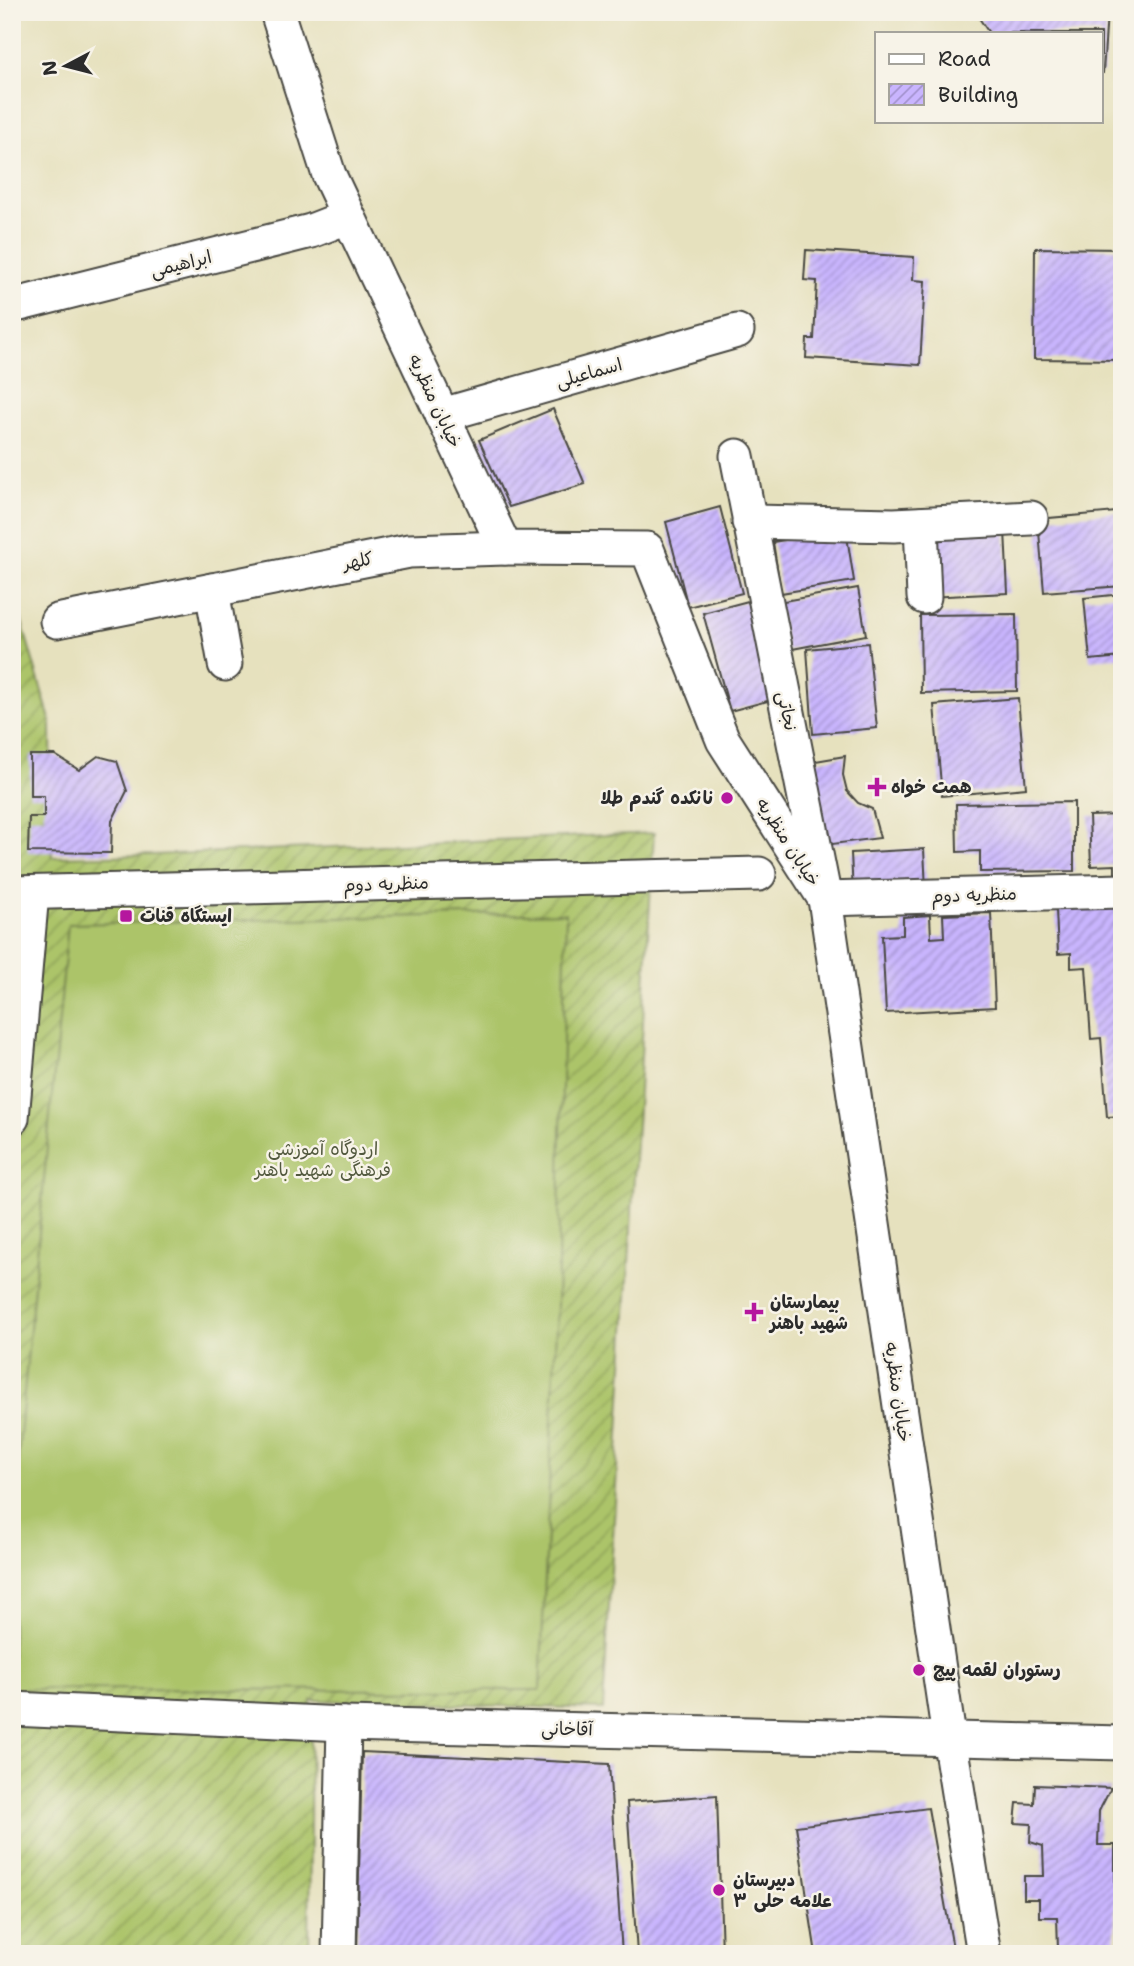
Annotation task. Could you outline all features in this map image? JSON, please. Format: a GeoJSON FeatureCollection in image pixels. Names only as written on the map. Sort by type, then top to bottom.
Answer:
{"type":"FeatureCollection","features":[{"type":"Feature","properties":{"kind":"street","name":"خیابان منظریه"},"geometry":{"type":"LineString","coordinates":[[277,12],[329,175],[505,548],[647,549],[723,740],[825,899],[949,1737],[984,1954]]}},
{"type":"Feature","properties":{"kind":"street","name":"ابراهیمی"},"geometry":{"type":"LineString","coordinates":[[12,306],[311,231],[347,216]]}},
{"type":"Feature","properties":{"kind":"street","name":"اسماعیلی"},"geometry":{"type":"LineString","coordinates":[[442,415],[737,331]]}},
{"type":"Feature","properties":{"kind":"street","name":"نجاتی"},"geometry":{"type":"LineString","coordinates":[[737,456],[825,899]]}},
{"type":"Feature","properties":{"kind":"street"},"geometry":{"type":"LineString","coordinates":[[749,522],[921,524],[1031,518]]}},
{"type":"Feature","properties":{"kind":"street"},"geometry":{"type":"LineString","coordinates":[[921,524],[924,597]]}},
{"type":"Feature","properties":{"kind":"street","name":"کلهر"},"geometry":{"type":"LineString","coordinates":[[57,621],[409,551],[505,548]]}},
{"type":"Feature","properties":{"kind":"street"},"geometry":{"type":"LineString","coordinates":[[212,590],[225,664]]}},
{"type":"Feature","properties":{"kind":"street","name":"منظریه دوم"},"geometry":{"type":"LineString","coordinates":[[22,893],[759,874]]}},
{"type":"Feature","properties":{"kind":"street","name":"منظریه دوم"},"geometry":{"type":"LineString","coordinates":[[825,899],[1122,891]]}},
{"type":"Feature","properties":{"kind":"street"},"geometry":{"type":"LineString","coordinates":[[12,1118],[22,893]]}},
{"type":"Feature","properties":{"kind":"street","name":"آقاخانی"},"geometry":{"type":"LineString","coordinates":[[12,1709],[344,1724],[949,1737],[1122,1744]]}},
{"type":"Feature","properties":{"kind":"street"},"geometry":{"type":"LineString","coordinates":[[339,1954],[344,1724]]}},
{"type":"Feature","properties":{"kind":"green space","name":"اردوگاه آموزشی فرهنگی شهید باهنر"},"geometry":{"type":"Polygon","coordinates":[[[12,588],[51,723],[52,857],[654,833],[603,1709],[311,1700],[309,1954],[12,1954],[12,588]]]}},
{"type":"Feature","properties":{"kind":"green space","name":"اردوگاه آموزشی فرهنگی شهید باهنر"},"geometry":{"type":"Polygon","coordinates":[[[566,913],[557,1306],[540,1690],[12,1689],[12,1521],[68,924],[566,913]]]}},
{"type":"Feature","properties":{"kind":"building"},"geometry":{"type":"Polygon","coordinates":[[[975,12],[1107,12],[1103,73],[1102,32],[988,32],[975,12]]]}},
{"type":"Feature","properties":{"kind":"building"},"geometry":{"type":"Polygon","coordinates":[[[1035,248],[1122,249],[1122,360],[1034,359],[1035,248]]]}},
{"type":"Feature","properties":{"kind":"building"},"geometry":{"type":"Polygon","coordinates":[[[806,250],[914,257],[913,280],[925,281],[920,365],[806,358],[807,339],[814,339],[817,281],[804,280],[806,250]]]}},
{"type":"Feature","properties":{"kind":"building"},"geometry":{"type":"Polygon","coordinates":[[[553,409],[585,484],[509,507],[479,440],[553,409]]]}},
{"type":"Feature","properties":{"kind":"building"},"geometry":{"type":"Polygon","coordinates":[[[720,507],[742,593],[688,607],[666,522],[720,507]]]}},
{"type":"Feature","properties":{"kind":"building"},"geometry":{"type":"Polygon","coordinates":[[[1116,512],[1122,586],[1044,592],[1038,519],[1116,512]]]}},
{"type":"Feature","properties":{"kind":"building"},"geometry":{"type":"Polygon","coordinates":[[[846,530],[854,581],[781,593],[773,542],[846,530]]]}},
{"type":"Feature","properties":{"kind":"building"},"geometry":{"type":"Polygon","coordinates":[[[1005,530],[1008,593],[927,597],[924,534],[1005,530]]]}},
{"type":"Feature","properties":{"kind":"building"},"geometry":{"type":"Polygon","coordinates":[[[858,588],[866,635],[787,650],[778,602],[858,588]]]}},
{"type":"Feature","properties":{"kind":"building"},"geometry":{"type":"Polygon","coordinates":[[[1122,594],[1122,657],[1090,660],[1084,598],[1122,594]]]}},
{"type":"Feature","properties":{"kind":"building"},"geometry":{"type":"Polygon","coordinates":[[[748,601],[775,699],[730,711],[703,613],[748,601]]]}},
{"type":"Feature","properties":{"kind":"building"},"geometry":{"type":"Polygon","coordinates":[[[1016,614],[1017,691],[921,693],[920,615],[1016,614]]]}},
{"type":"Feature","properties":{"kind":"building"},"geometry":{"type":"Polygon","coordinates":[[[868,643],[877,728],[813,734],[807,649],[868,643]]]}},
{"type":"Feature","properties":{"kind":"building"},"geometry":{"type":"Polygon","coordinates":[[[1018,698],[1026,788],[942,796],[934,705],[1018,698]]]}},
{"type":"Feature","properties":{"kind":"building"},"geometry":{"type":"Polygon","coordinates":[[[30,755],[55,755],[79,770],[98,756],[117,761],[127,791],[112,821],[111,853],[28,852],[29,817],[44,817],[44,796],[30,796],[30,755]]]}},
{"type":"Feature","properties":{"kind":"building"},"geometry":{"type":"Polygon","coordinates":[[[845,756],[843,775],[847,791],[858,803],[872,809],[880,838],[817,846],[798,764],[845,756]]]}},
{"type":"Feature","properties":{"kind":"building"},"geometry":{"type":"Polygon","coordinates":[[[1074,802],[1074,871],[980,872],[980,851],[957,852],[956,804],[1074,802]]]}},
{"type":"Feature","properties":{"kind":"building"},"geometry":{"type":"Polygon","coordinates":[[[1122,815],[1122,886],[1115,886],[1115,865],[1091,866],[1089,816],[1122,815]]]}},
{"type":"Feature","properties":{"kind":"building"},"geometry":{"type":"Polygon","coordinates":[[[924,849],[926,890],[853,894],[851,853],[924,849]]]}},
{"type":"Feature","properties":{"kind":"building"},"geometry":{"type":"Polygon","coordinates":[[[1122,906],[1122,1116],[1107,1117],[1101,1038],[1091,1039],[1086,967],[1071,968],[1071,953],[1058,954],[1056,909],[1122,906]]]}},
{"type":"Feature","properties":{"kind":"building"},"geometry":{"type":"Polygon","coordinates":[[[991,913],[995,1007],[886,1013],[882,936],[903,935],[903,917],[930,915],[931,938],[944,937],[943,915],[991,913]]]}},
{"type":"Feature","properties":{"kind":"building"},"geometry":{"type":"Polygon","coordinates":[[[362,1752],[609,1764],[622,1954],[357,1954],[362,1752]]]}},
{"type":"Feature","properties":{"kind":"building"},"geometry":{"type":"Polygon","coordinates":[[[1035,1785],[1111,1788],[1099,1811],[1098,1845],[1115,1845],[1115,1954],[1039,1954],[1039,1949],[1058,1949],[1057,1917],[1039,1917],[1039,1899],[1024,1899],[1024,1876],[1044,1876],[1043,1846],[1030,1842],[1031,1824],[1015,1823],[1017,1803],[1034,1804],[1035,1785]]]}},
{"type":"Feature","properties":{"kind":"building"},"geometry":{"type":"Polygon","coordinates":[[[717,1795],[722,1954],[637,1954],[627,1802],[717,1795]]]}},
{"type":"Feature","properties":{"kind":"building"},"geometry":{"type":"Polygon","coordinates":[[[928,1808],[954,1954],[816,1954],[796,1826],[928,1808]]]}},
{"type":"Feature","properties":{"kind":"place","name":"همت خواه"},"geometry":{"type":"Point","coordinates":[877,787]}},
{"type":"Feature","properties":{"kind":"place","name":"نانکده گندم طلا"},"geometry":{"type":"Point","coordinates":[727,798]}},
{"type":"Feature","properties":{"kind":"place","name":"ایستگاه قنات"},"geometry":{"type":"Point","coordinates":[126,916]}},
{"type":"Feature","properties":{"kind":"place","name":"بیمارستان شهید باهنر"},"geometry":{"type":"Point","coordinates":[754,1312]}},
{"type":"Feature","properties":{"kind":"place","name":"رستوران لقمه پیچ"},"geometry":{"type":"Point","coordinates":[919,1670]}},
{"type":"Feature","properties":{"kind":"place","name":"دبیرستان علامه حلی ۳"},"geometry":{"type":"Point","coordinates":[719,1890]}}]}
